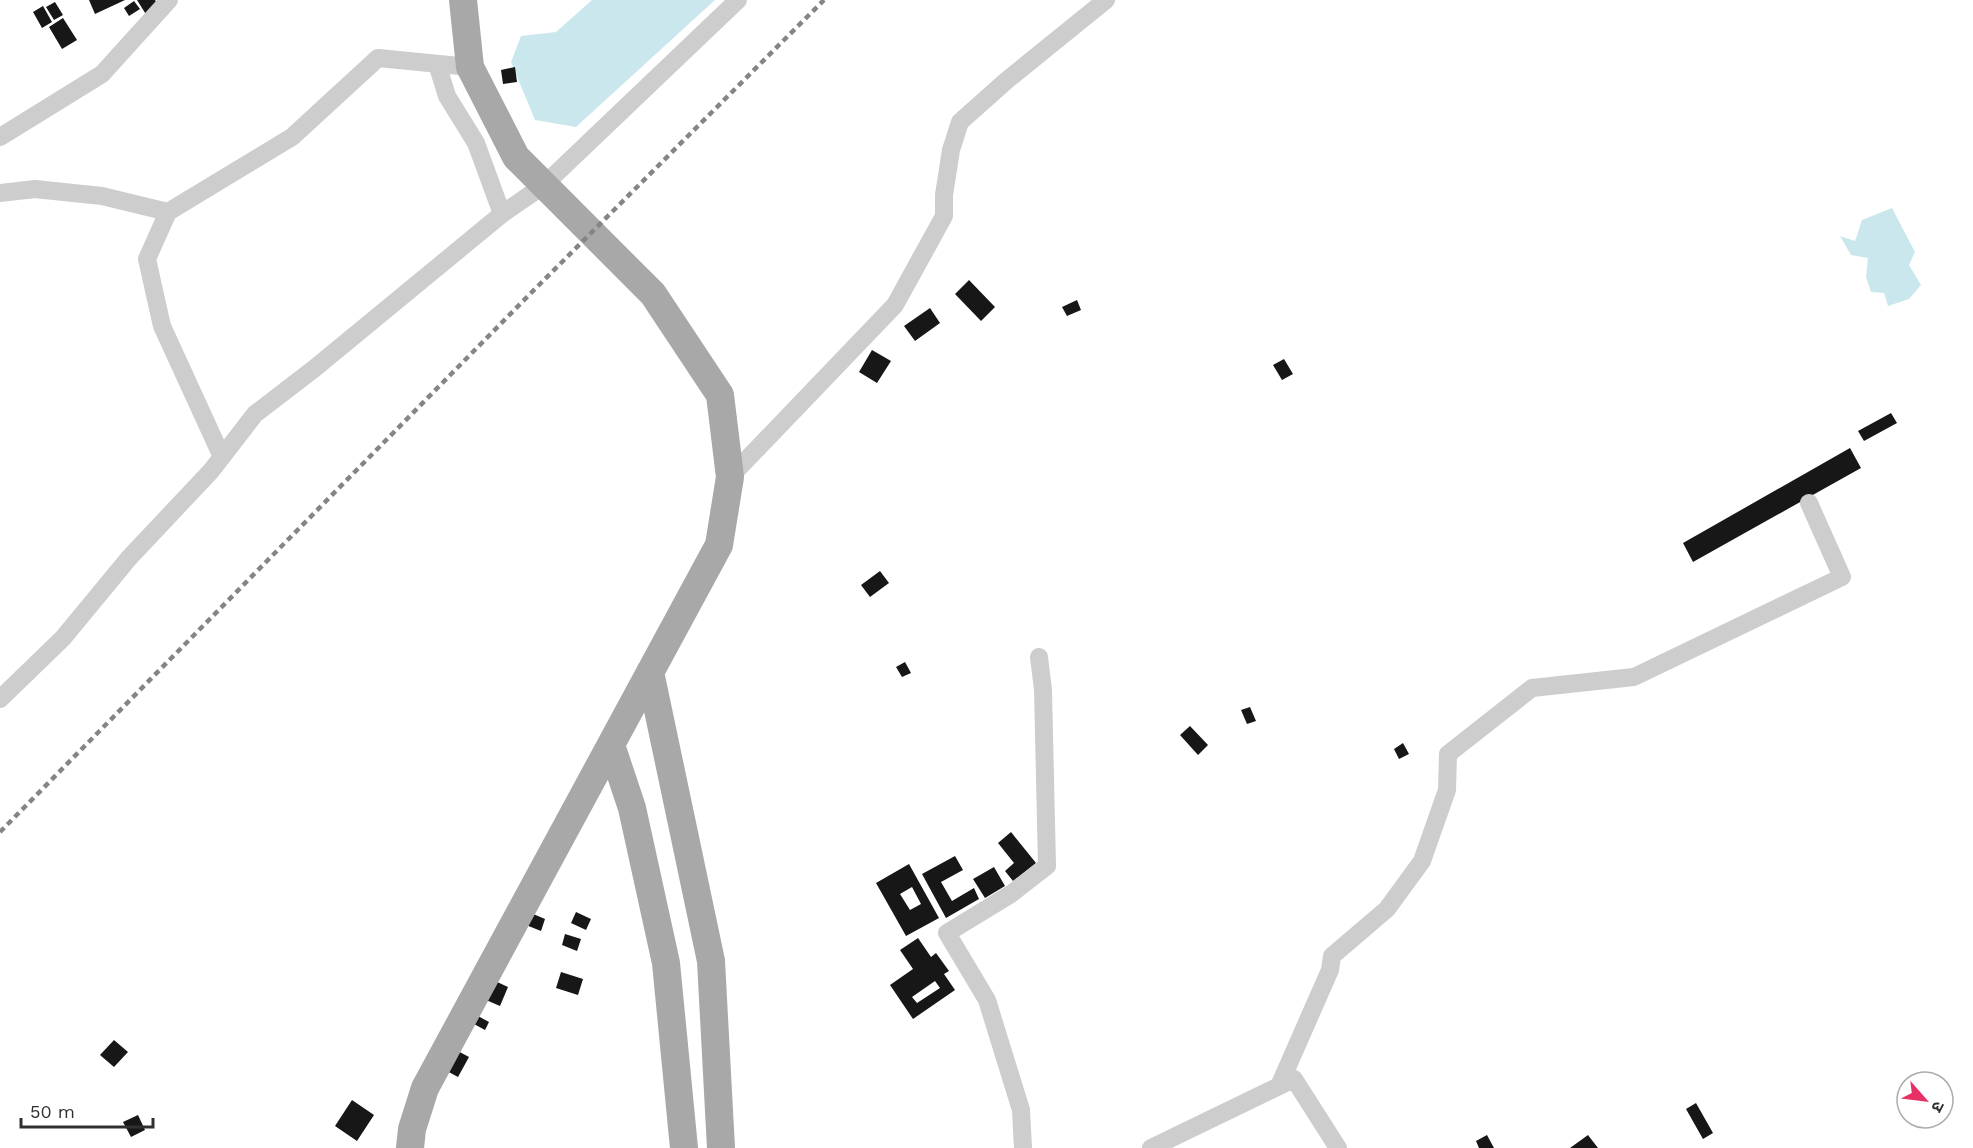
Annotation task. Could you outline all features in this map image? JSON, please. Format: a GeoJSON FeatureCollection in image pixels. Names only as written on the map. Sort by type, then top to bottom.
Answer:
{"type":"FeatureCollection","features":[{"type":"Feature","properties":{"kind":"main road"},"geometry":{"type":"LineString","coordinates":[[410,1148],[412,1129],[425,1088],[719,545],[730,477],[720,395],[653,294],[516,157],[470,67],[463,0]]}},
{"type":"Feature","properties":{"kind":"main road"},"geometry":{"type":"LineString","coordinates":[[650,672],[711,961],[721,1148]]}},
{"type":"Feature","properties":{"kind":"main road"},"geometry":{"type":"LineString","coordinates":[[611,745],[632,808],[666,963],[684,1148]]}},
{"type":"Feature","properties":{"kind":"street"},"geometry":{"type":"LineString","coordinates":[[0,137],[102,74],[169,0]]}},
{"type":"Feature","properties":{"kind":"street"},"geometry":{"type":"LineString","coordinates":[[0,699],[63,638],[129,558],[211,471],[255,414],[315,368],[502,214],[544,185],[738,0]]}},
{"type":"Feature","properties":{"kind":"street"},"geometry":{"type":"LineString","coordinates":[[730,477],[894,305],[944,216],[944,195],[951,150],[960,122],[1006,81],[1106,0]]}},
{"type":"Feature","properties":{"kind":"street"},"geometry":{"type":"LineString","coordinates":[[222,458],[162,326],[149,270],[147,258],[168,212],[292,137],[378,58],[470,67]]}},
{"type":"Feature","properties":{"kind":"street"},"geometry":{"type":"LineString","coordinates":[[437,64],[447,96],[476,143],[502,214]]}},
{"type":"Feature","properties":{"kind":"street"},"geometry":{"type":"LineString","coordinates":[[0,193],[35,189],[102,196],[168,212]]}},
{"type":"Feature","properties":{"kind":"street"},"geometry":{"type":"LineString","coordinates":[[1279,1086],[1330,970],[1332,956],[1387,909],[1422,861],[1447,790],[1448,754],[1532,688],[1634,677],[1842,577],[1809,503]]}},
{"type":"Feature","properties":{"kind":"street"},"geometry":{"type":"LineString","coordinates":[[1023,1148],[1021,1110],[987,1000],[947,933],[1011,894],[1047,866],[1043,690],[1040,657]]}},
{"type":"Feature","properties":{"kind":"street"},"geometry":{"type":"LineString","coordinates":[[1151,1148],[1294,1078],[1338,1148]]}},
{"type":"Feature","properties":{"kind":"water"},"geometry":{"type":"Polygon","coordinates":[[[592,0],[715,0],[576,127],[535,120],[511,62],[521,36],[556,32],[592,0]]]}},
{"type":"Feature","properties":{"kind":"water"},"geometry":{"type":"Polygon","coordinates":[[[1892,208],[1915,252],[1909,265],[1921,285],[1909,299],[1888,306],[1884,293],[1871,292],[1866,277],[1868,258],[1851,255],[1840,236],[1855,241],[1862,220],[1892,208]]]}},
{"type":"Feature","properties":{"kind":"building"},"geometry":{"type":"Polygon","coordinates":[[[89,0],[125,0],[95,14],[89,0]]]}},
{"type":"Feature","properties":{"kind":"building"},"geometry":{"type":"Polygon","coordinates":[[[137,0],[155,0],[160,7],[147,16],[137,0]]]}},
{"type":"Feature","properties":{"kind":"building"},"geometry":{"type":"Polygon","coordinates":[[[134,1],[140,9],[129,16],[124,8],[134,1]]]}},
{"type":"Feature","properties":{"kind":"building"},"geometry":{"type":"Polygon","coordinates":[[[55,2],[63,15],[54,20],[46,7],[55,2]]]}},
{"type":"Feature","properties":{"kind":"building"},"geometry":{"type":"Polygon","coordinates":[[[43,6],[52,22],[42,28],[33,12],[43,6]]]}},
{"type":"Feature","properties":{"kind":"building"},"geometry":{"type":"Polygon","coordinates":[[[63,18],[77,40],[62,49],[49,27],[63,18]]]}},
{"type":"Feature","properties":{"kind":"building"},"geometry":{"type":"Polygon","coordinates":[[[515,67],[517,82],[503,84],[501,70],[515,67]]]}},
{"type":"Feature","properties":{"kind":"building"},"geometry":{"type":"Polygon","coordinates":[[[969,280],[995,307],[981,321],[955,294],[969,280]]]}},
{"type":"Feature","properties":{"kind":"building"},"geometry":{"type":"Polygon","coordinates":[[[1077,300],[1081,310],[1067,316],[1062,307],[1077,300]]]}},
{"type":"Feature","properties":{"kind":"building"},"geometry":{"type":"Polygon","coordinates":[[[930,308],[940,323],[915,341],[904,326],[930,308]]]}},
{"type":"Feature","properties":{"kind":"building"},"geometry":{"type":"Polygon","coordinates":[[[872,350],[891,361],[877,383],[859,372],[872,350]]]}},
{"type":"Feature","properties":{"kind":"building"},"geometry":{"type":"Polygon","coordinates":[[[1284,359],[1293,374],[1282,380],[1273,365],[1284,359]]]}},
{"type":"Feature","properties":{"kind":"building"},"geometry":{"type":"Polygon","coordinates":[[[1891,413],[1897,423],[1864,441],[1858,431],[1891,413]]]}},
{"type":"Feature","properties":{"kind":"building"},"geometry":{"type":"Polygon","coordinates":[[[1850,448],[1861,468],[1693,562],[1683,543],[1850,448]]]}},
{"type":"Feature","properties":{"kind":"building"},"geometry":{"type":"Polygon","coordinates":[[[880,571],[889,583],[870,597],[861,585],[880,571]]]}},
{"type":"Feature","properties":{"kind":"building"},"geometry":{"type":"Polygon","coordinates":[[[905,662],[911,673],[902,677],[896,667],[905,662]]]}},
{"type":"Feature","properties":{"kind":"building"},"geometry":{"type":"Polygon","coordinates":[[[1250,707],[1256,721],[1247,724],[1241,710],[1250,707]]]}},
{"type":"Feature","properties":{"kind":"building"},"geometry":{"type":"Polygon","coordinates":[[[1190,726],[1208,745],[1198,755],[1180,735],[1190,726]]]}},
{"type":"Feature","properties":{"kind":"building"},"geometry":{"type":"Polygon","coordinates":[[[1403,743],[1409,754],[1399,759],[1394,749],[1403,743]]]}},
{"type":"Feature","properties":{"kind":"building"},"geometry":{"type":"Polygon","coordinates":[[[1011,832],[1036,863],[1013,881],[1005,871],[1014,863],[998,843],[1011,832]]]}},
{"type":"Feature","properties":{"kind":"building"},"geometry":{"type":"Polygon","coordinates":[[[955,856],[963,870],[941,882],[952,901],[974,888],[979,899],[946,918],[922,874],[955,856]]]}},
{"type":"Feature","properties":{"kind":"building"},"geometry":{"type":"Polygon","coordinates":[[[909,864],[939,918],[906,936],[876,883],[909,864]],[[912,887],[900,894],[910,910],[921,904],[912,887]]]}},
{"type":"Feature","properties":{"kind":"building"},"geometry":{"type":"Polygon","coordinates":[[[994,867],[1005,886],[985,898],[973,879],[994,867]]]}},
{"type":"Feature","properties":{"kind":"building"},"geometry":{"type":"Polygon","coordinates":[[[576,912],[591,919],[586,930],[571,923],[576,912]]]}},
{"type":"Feature","properties":{"kind":"building"},"geometry":{"type":"Polygon","coordinates":[[[531,913],[545,919],[541,931],[526,925],[531,913]]]}},
{"type":"Feature","properties":{"kind":"building"},"geometry":{"type":"Polygon","coordinates":[[[565,934],[581,939],[577,951],[562,945],[565,934]]]}},
{"type":"Feature","properties":{"kind":"building"},"geometry":{"type":"Polygon","coordinates":[[[918,938],[931,957],[936,953],[949,971],[944,974],[955,990],[913,1019],[890,985],[913,969],[900,950],[918,938]],[[935,981],[912,997],[917,1003],[940,988],[935,981]]]}},
{"type":"Feature","properties":{"kind":"building"},"geometry":{"type":"Polygon","coordinates":[[[561,972],[583,979],[578,995],[556,988],[561,972]]]}},
{"type":"Feature","properties":{"kind":"building"},"geometry":{"type":"Polygon","coordinates":[[[495,981],[508,987],[500,1006],[486,1000],[495,981]]]}},
{"type":"Feature","properties":{"kind":"building"},"geometry":{"type":"Polygon","coordinates":[[[478,1016],[489,1022],[485,1030],[474,1024],[478,1016]]]}},
{"type":"Feature","properties":{"kind":"building"},"geometry":{"type":"Polygon","coordinates":[[[114,1040],[128,1052],[114,1067],[100,1055],[114,1040]]]}},
{"type":"Feature","properties":{"kind":"building"},"geometry":{"type":"Polygon","coordinates":[[[456,1050],[469,1057],[458,1077],[445,1070],[456,1050]]]}},
{"type":"Feature","properties":{"kind":"building"},"geometry":{"type":"Polygon","coordinates":[[[352,1100],[374,1115],[357,1141],[335,1126],[352,1100]]]}},
{"type":"Feature","properties":{"kind":"building"},"geometry":{"type":"Polygon","coordinates":[[[1696,1103],[1713,1133],[1703,1139],[1686,1109],[1696,1103]]]}},
{"type":"Feature","properties":{"kind":"building"},"geometry":{"type":"Polygon","coordinates":[[[138,1115],[145,1130],[131,1137],[123,1122],[138,1115]]]}},
{"type":"Feature","properties":{"kind":"building"},"geometry":{"type":"Polygon","coordinates":[[[1487,1135],[1494,1148],[1479,1148],[1476,1141],[1487,1135]]]}},
{"type":"Feature","properties":{"kind":"building"},"geometry":{"type":"Polygon","coordinates":[[[1588,1135],[1598,1148],[1570,1148],[1588,1135]]]}},
{"type":"Feature","properties":{"kind":"railway"},"geometry":{"type":"LineString","coordinates":[[0,832],[531,293],[824,0]]}}]}
